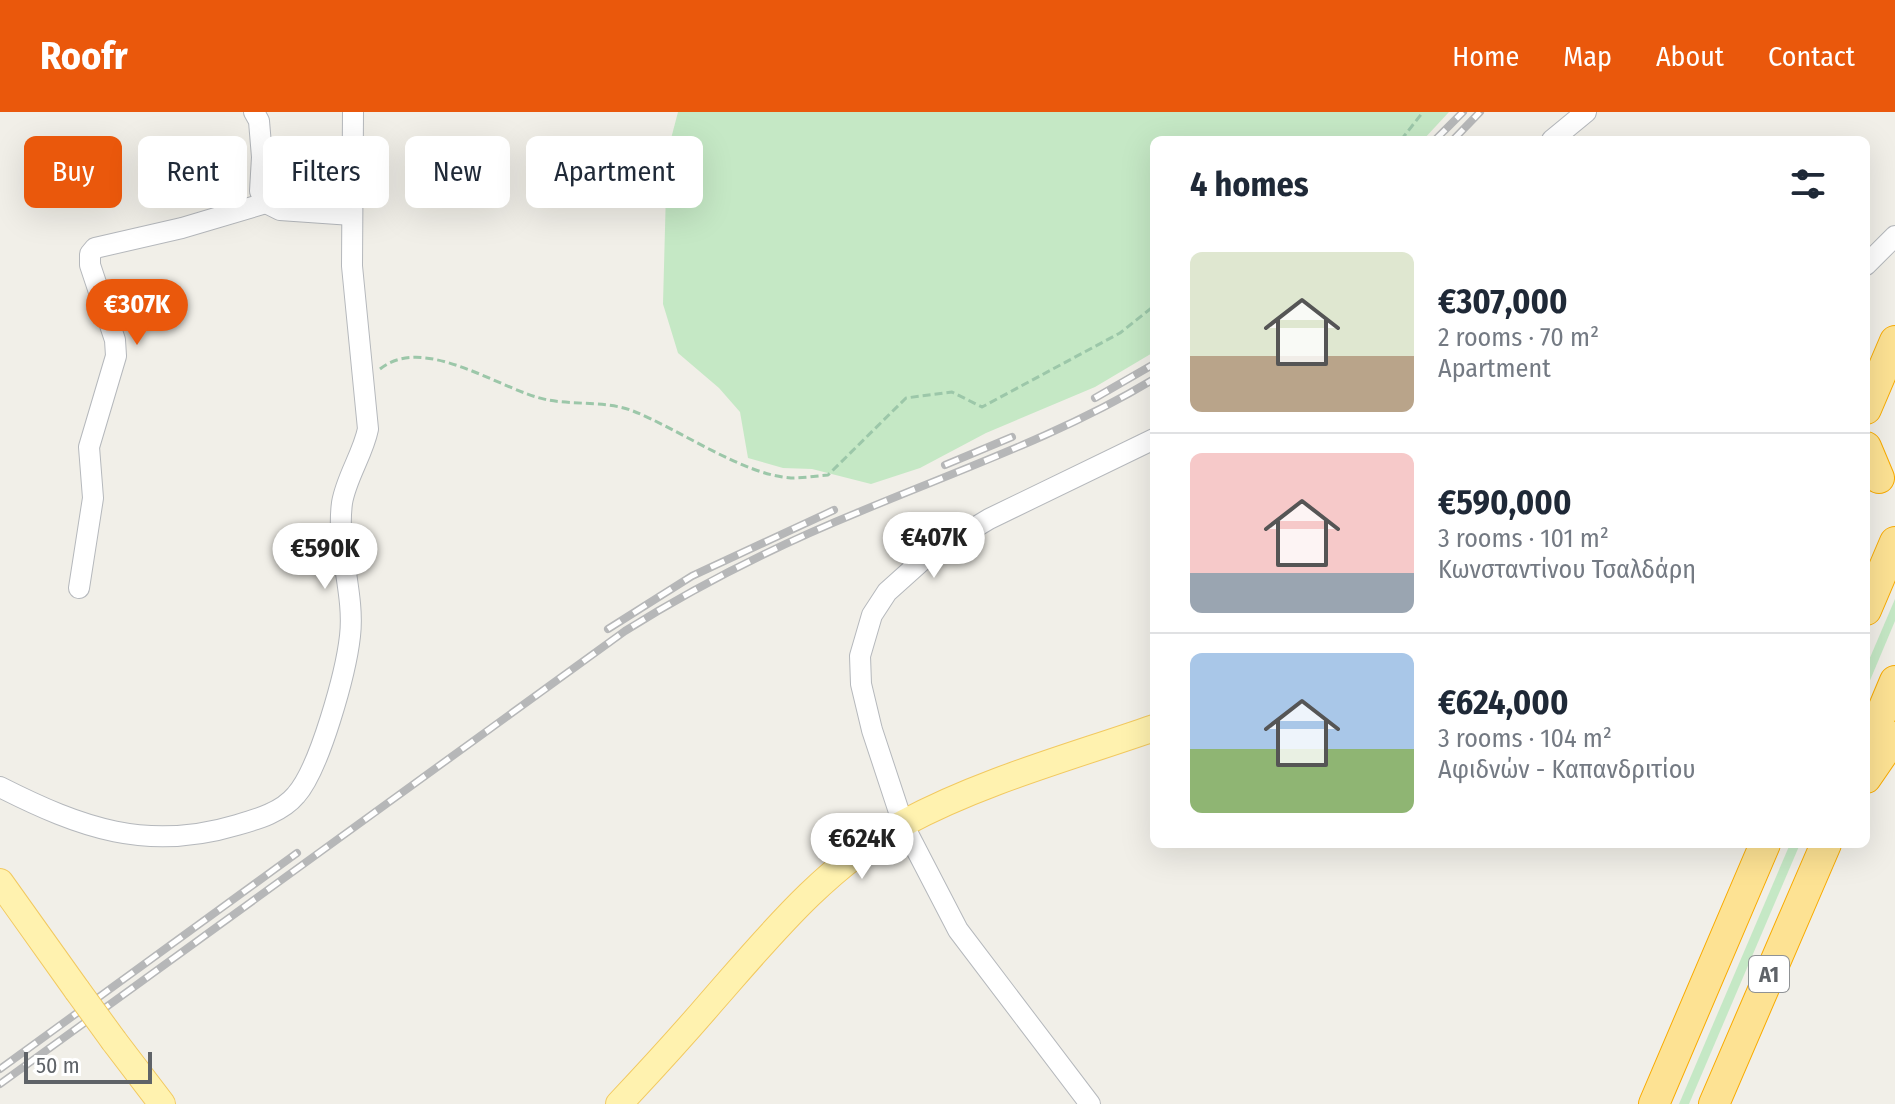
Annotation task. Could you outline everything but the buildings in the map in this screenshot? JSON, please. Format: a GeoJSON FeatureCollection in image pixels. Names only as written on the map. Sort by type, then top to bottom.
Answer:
{"type":"FeatureCollection","features":[{"type":"Feature","properties":{"kind":"highway"},"geometry":{"type":"LineString","coordinates":[[1870,400],[1895,341]]}},
{"type":"Feature","properties":{"kind":"highway"},"geometry":{"type":"LineString","coordinates":[[1870,456],[1880,478]]}},
{"type":"Feature","properties":{"kind":"highway"},"geometry":{"type":"LineString","coordinates":[[1870,559],[1895,527]]}},
{"type":"Feature","properties":{"kind":"highway"},"geometry":{"type":"LineString","coordinates":[[1870,601],[1895,542]]}},
{"type":"Feature","properties":{"kind":"highway"},"geometry":{"type":"LineString","coordinates":[[1870,740],[1895,681]]}},
{"type":"Feature","properties":{"kind":"highway"},"geometry":{"type":"LineString","coordinates":[[1870,772],[1894,737]]}},
{"type":"Feature","properties":{"kind":"highway"},"geometry":{"type":"LineString","coordinates":[[1736,908],[1749,848]]}},
{"type":"Feature","properties":{"kind":"highway","name":"Α1"},"geometry":{"type":"LineString","coordinates":[[1654,1104],[1763,848]]}},
{"type":"Feature","properties":{"kind":"highway","name":"Α1"},"geometry":{"type":"LineString","coordinates":[[1714,1104],[1824,848]]}},
{"type":"Feature","properties":{"kind":"main road"},"geometry":{"type":"LineString","coordinates":[[619,1104],[783,920],[835,871],[903,824],[953,800],[1150,729]]}},
{"type":"Feature","properties":{"kind":"main road"},"geometry":{"type":"LineString","coordinates":[[0,882],[162,1104]]}},
{"type":"Feature","properties":{"kind":"street"},"geometry":{"type":"LineString","coordinates":[[254,112],[259,121],[262,157],[260,191],[263,197]]}},
{"type":"Feature","properties":{"kind":"street"},"geometry":{"type":"LineString","coordinates":[[0,787],[97,829],[157,838],[215,832],[278,810],[296,796],[315,760],[336,698],[350,634],[340,524],[343,498],[364,449],[368,429],[353,280],[353,112]]}},
{"type":"Feature","properties":{"kind":"street"},"geometry":{"type":"LineString","coordinates":[[1557,136],[1586,112]]}},
{"type":"Feature","properties":{"kind":"street"},"geometry":{"type":"LineString","coordinates":[[79,588],[93,498],[89,447],[116,356],[115,340],[90,265],[90,254],[95,248],[182,228],[263,204]]}},
{"type":"Feature","properties":{"kind":"street"},"geometry":{"type":"LineString","coordinates":[[276,208],[352,215]]}},
{"type":"Feature","properties":{"kind":"street"},"geometry":{"type":"LineString","coordinates":[[1870,261],[1895,236]]}},
{"type":"Feature","properties":{"kind":"street"},"geometry":{"type":"LineString","coordinates":[[1090,1104],[958,930],[903,824],[889,788],[861,684],[860,656],[872,615],[887,592],[926,557],[989,519],[1150,441]]}},
{"type":"Feature","properties":{"kind":"path"},"geometry":{"type":"LineString","coordinates":[[1404,136],[1423,112]]}},
{"type":"Feature","properties":{"kind":"path"},"geometry":{"type":"LineString","coordinates":[[364,382],[389,361],[419,358],[468,369],[545,399],[630,410],[745,465],[774,474],[789,478],[828,475],[906,398],[952,392],[982,407],[1120,333],[1150,309]]}},
{"type":"Feature","properties":{"kind":"green space"},"geometry":{"type":"Polygon","coordinates":[[[678,112],[1449,112],[1427,136],[1150,136],[1150,354],[1095,387],[986,433],[920,468],[871,484],[812,469],[783,468],[748,458],[740,412],[719,388],[678,353],[663,304],[666,208],[703,208],[703,136],[672,136],[678,112]]]}},
{"type":"Feature","properties":{"kind":"green space"},"geometry":{"type":"Polygon","coordinates":[[[1895,599],[1895,621],[1870,680],[1870,658],[1895,599]]]}},
{"type":"Feature","properties":{"kind":"green space"},"geometry":{"type":"Polygon","coordinates":[[[1788,848],[1798,848],[1689,1104],[1679,1104],[1788,848]]]}},
{"type":"Feature","properties":{"kind":"railway"},"geometry":{"type":"LineString","coordinates":[[1439,136],[1463,112]]}},
{"type":"Feature","properties":{"kind":"railway"},"geometry":{"type":"LineString","coordinates":[[1457,136],[1480,112]]}},
{"type":"Feature","properties":{"kind":"railway"},"geometry":{"type":"LineString","coordinates":[[1095,398],[1150,366]]}},
{"type":"Feature","properties":{"kind":"railway"},"geometry":{"type":"LineString","coordinates":[[0,1084],[625,631],[711,581],[769,552],[1046,435],[1150,381]]}},
{"type":"Feature","properties":{"kind":"railway"},"geometry":{"type":"LineString","coordinates":[[945,465],[1012,437]]}},
{"type":"Feature","properties":{"kind":"railway"},"geometry":{"type":"LineString","coordinates":[[608,629],[692,576],[834,510]]}},
{"type":"Feature","properties":{"kind":"railway"},"geometry":{"type":"LineString","coordinates":[[0,1069],[297,853]]}}]}
